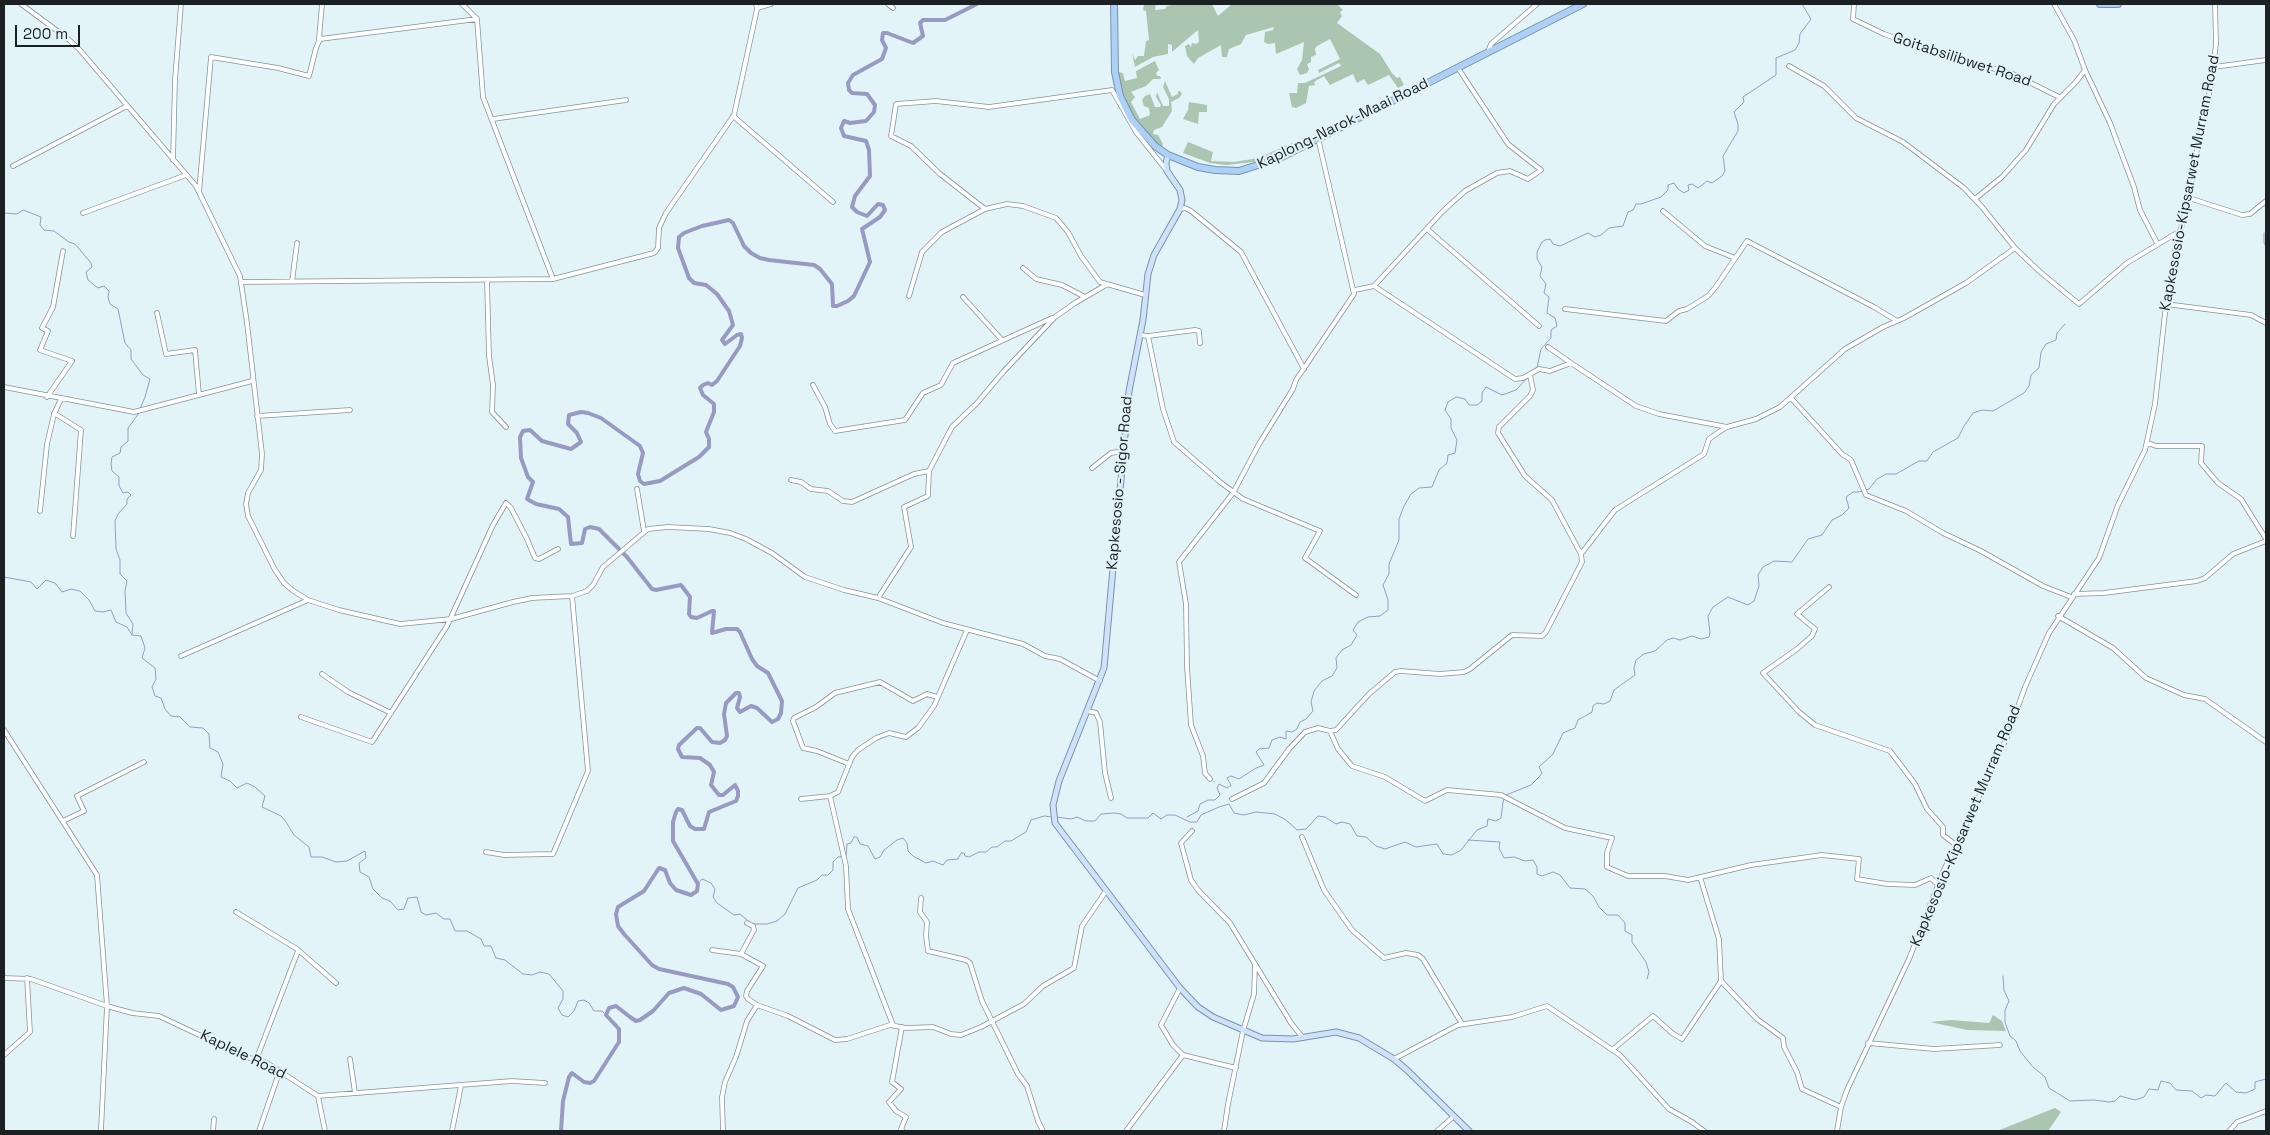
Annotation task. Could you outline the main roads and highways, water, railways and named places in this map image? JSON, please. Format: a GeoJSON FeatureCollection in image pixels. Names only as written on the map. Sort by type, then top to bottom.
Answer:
{"type":"FeatureCollection","features":[{"type":"Feature","properties":{"kind":"highway","name":"Kaplong-Narok-Maai Road"},"geometry":{"type":"LineString","coordinates":[[1114,4],[1115,72],[1120,96],[1128,114],[1154,146],[1168,155],[1198,167],[1239,171],[1280,158],[1583,4]]}},
{"type":"Feature","properties":{"kind":"highway"},"geometry":{"type":"LineString","coordinates":[[2100,4],[2118,4]]}},
{"type":"Feature","properties":{"kind":"main road","name":"Kapkesosio - Sigor Road"},"geometry":{"type":"LineString","coordinates":[[1168,155],[1167,171],[1180,190],[1182,200],[1180,209],[1149,266],[1140,335],[1129,391],[1104,668],[1059,781],[1055,795],[1054,817],[1057,827],[1180,988],[1205,1013],[1243,1031],[1269,1040],[1303,1038],[1326,1033],[1345,1033],[1370,1043],[1394,1059],[1417,1078],[1469,1131]]}},
{"type":"Feature","properties":{"kind":"waterway"},"geometry":{"type":"LineString","coordinates":[[561,1131],[563,1101],[569,1077],[572,1073],[584,1082],[590,1083],[594,1081],[619,1042],[619,1029],[606,1015],[609,1008],[616,1006],[636,1021],[640,1020],[653,1011],[669,993],[684,988],[701,994],[721,1010],[734,1006],[738,997],[733,987],[728,984],[659,969],[652,965],[618,926],[616,914],[618,907],[644,891],[659,868],[665,870],[670,883],[676,890],[691,895],[697,891],[698,884],[673,841],[673,822],[676,812],[678,809],[682,810],[690,826],[695,829],[704,829],[709,812],[736,801],[738,796],[735,785],[723,795],[719,795],[711,785],[714,772],[710,765],[700,758],[682,757],[678,749],[679,745],[697,728],[700,728],[712,742],[720,743],[725,740],[727,736],[724,714],[726,703],[736,693],[739,693],[740,697],[737,708],[740,712],[751,706],[757,708],[772,722],[778,719],[781,713],[782,701],[768,673],[757,666],[752,659],[740,632],[737,629],[726,629],[712,633],[714,611],[697,618],[691,617],[689,614],[690,597],[681,585],[656,590],[652,589],[627,557],[599,529],[590,527],[585,529],[582,543],[571,544],[568,517],[559,509],[536,504],[527,499],[533,482],[528,477],[521,458],[520,437],[523,431],[530,430],[542,441],[571,449],[581,442],[577,433],[568,424],[569,415],[581,412],[588,413],[601,418],[640,446],[643,453],[638,474],[640,481],[644,484],[660,481],[699,457],[709,447],[709,439],[706,432],[714,412],[714,404],[703,395],[700,388],[708,383],[712,385],[717,381],[740,346],[742,338],[741,334],[737,335],[725,344],[722,340],[733,325],[729,311],[717,294],[706,285],[694,283],[689,278],[678,248],[679,237],[702,226],[729,220],[733,223],[744,246],[751,253],[769,260],[814,265],[820,269],[832,284],[833,306],[848,301],[854,296],[870,262],[862,229],[880,217],[885,210],[883,205],[878,204],[867,216],[857,212],[852,207],[855,196],[870,176],[869,150],[866,141],[844,136],[841,128],[844,121],[850,123],[866,121],[874,112],[875,105],[867,94],[852,93],[849,90],[848,83],[853,75],[882,59],[886,48],[882,40],[883,33],[913,43],[923,36],[920,23],[923,20],[945,20],[977,4]]}},
{"type":"Feature","properties":{"kind":"waterway"},"geometry":{"type":"LineString","coordinates":[[1537,368],[1541,349],[1551,338],[1551,330],[1557,326],[1555,318],[1547,313],[1549,297],[1544,293],[1546,284],[1540,276],[1542,267],[1537,259],[1537,252],[1542,242],[1550,239],[1553,244],[1560,246],[1588,233],[1595,237],[1601,235],[1609,228],[1623,226],[1628,212],[1633,210],[1636,204],[1661,197],[1668,190],[1668,185],[1674,183],[1684,193],[1689,190],[1688,185],[1692,184],[1698,188],[1707,181],[1712,183],[1722,176],[1725,171],[1723,156],[1738,131],[1734,112],[1744,102],[1743,97],[1776,75],[1776,58],[1795,50],[1799,43],[1800,34],[1811,19],[1802,4]]}},
{"type":"Feature","properties":{"kind":"waterway"},"geometry":{"type":"LineString","coordinates":[[4,213],[17,214],[23,210],[41,217],[40,225],[44,230],[54,231],[75,244],[91,263],[92,267],[86,272],[88,280],[98,288],[104,286],[109,291],[110,304],[118,309],[125,343],[131,350],[131,359],[143,375],[150,379],[140,409]]}},
{"type":"Feature","properties":{"kind":"waterway"},"geometry":{"type":"LineString","coordinates":[[2264,233],[2264,243],[2266,246]]}},
{"type":"Feature","properties":{"kind":"waterway"},"geometry":{"type":"LineString","coordinates":[[1056,817],[1071,819],[1077,817],[1086,821],[1095,821],[1101,814],[1114,813],[1121,814],[1127,818],[1148,818],[1153,813],[1161,819],[1167,815],[1175,815],[1190,822],[1197,822],[1201,815],[1229,804],[1234,813],[1244,815],[1256,812],[1275,814],[1286,820],[1297,830],[1306,829],[1318,816],[1325,817],[1336,824],[1342,822],[1350,824],[1357,836],[1366,837],[1376,846],[1385,849],[1405,842],[1416,847],[1437,844],[1443,854],[1452,855],[1461,850],[1477,830],[1487,826],[1488,819],[1496,821],[1501,818],[1506,795],[1531,785],[1539,777],[1542,773],[1539,767],[1553,754],[1563,733],[1575,728],[1578,720],[1592,712],[1593,706],[1597,703],[1604,704],[1610,701],[1614,690],[1635,675],[1636,660],[1644,654],[1655,651],[1667,640],[1673,638],[1680,640],[1692,636],[1701,639],[1709,637],[1708,616],[1713,607],[1728,597],[1748,605],[1754,601],[1759,586],[1758,575],[1763,567],[1774,561],[1792,562],[1808,539],[1822,535],[1832,520],[1842,515],[1849,508],[1846,497],[1853,492],[1869,489],[1877,479],[1886,474],[1896,474],[1919,461],[1927,461],[1933,452],[1958,438],[1973,413],[1982,410],[1993,411],[2024,393],[2029,386],[2031,375],[2039,368],[2041,352],[2046,344],[2056,340],[2057,333],[2065,324]]}},
{"type":"Feature","properties":{"kind":"waterway"},"geometry":{"type":"LineString","coordinates":[[1187,817],[1198,811],[1200,804],[1208,800],[1215,800],[1220,795],[1217,788],[1219,784],[1227,788],[1231,785],[1227,778],[1231,776],[1239,779],[1264,765],[1256,752],[1259,749],[1269,748],[1272,740],[1280,737],[1286,739],[1286,731],[1292,732],[1297,729],[1300,722],[1306,719],[1313,711],[1311,702],[1314,691],[1322,681],[1332,676],[1337,668],[1336,658],[1342,650],[1351,645],[1357,635],[1353,630],[1358,622],[1368,617],[1380,616],[1388,610],[1388,600],[1383,585],[1389,574],[1389,564],[1399,540],[1399,519],[1404,506],[1411,494],[1419,488],[1432,487],[1439,470],[1447,463],[1448,455],[1455,453],[1457,440],[1451,428],[1451,419],[1445,410],[1448,402],[1456,397],[1465,399],[1469,405],[1477,405],[1482,401],[1482,393],[1486,387],[1502,395],[1516,390],[1529,376]]}},
{"type":"Feature","properties":{"kind":"waterway"},"geometry":{"type":"LineString","coordinates":[[2266,382],[2266,388]]}},
{"type":"Feature","properties":{"kind":"waterway"},"geometry":{"type":"LineString","coordinates":[[132,634],[133,624],[126,613],[125,591],[127,581],[120,574],[120,560],[116,549],[115,521],[131,495],[128,492],[123,493],[119,486],[119,477],[112,471],[111,464],[112,457],[120,453],[121,447],[128,441],[128,428],[139,413]]}},
{"type":"Feature","properties":{"kind":"waterway"},"geometry":{"type":"LineString","coordinates":[[4,577],[31,582],[37,589],[46,580],[55,583],[62,592],[71,589],[80,591],[89,600],[95,611],[111,610],[116,622],[127,627],[132,635],[141,636],[145,648],[142,658],[155,668],[156,679],[152,687],[155,696],[161,698],[165,709],[171,716],[180,717],[190,727],[203,728],[209,734],[210,748],[218,752],[223,764],[221,777],[230,781],[237,788],[247,783],[255,787],[265,796],[262,807],[281,816],[294,835],[309,847],[311,857],[322,857],[336,862],[347,861],[365,851],[366,858],[359,863],[360,872],[369,877],[373,889],[382,898],[390,901],[398,910],[404,909],[408,898],[417,897],[421,912],[426,915],[436,913],[444,919],[450,919],[455,931],[467,931],[481,939],[484,946],[491,946],[496,958],[505,960],[523,974],[532,975],[540,972],[549,974],[563,991],[563,999],[558,1008],[562,1015],[568,1017],[574,1011],[578,1001],[584,1000],[589,1003],[594,1011],[602,1011],[606,1015]]}},
{"type":"Feature","properties":{"kind":"waterway"},"geometry":{"type":"LineString","coordinates":[[698,884],[702,879],[711,883],[715,889],[713,897],[717,903],[734,915],[740,914],[752,924],[767,924],[777,921],[785,914],[798,888],[817,880],[822,875],[828,875],[833,870],[833,862],[838,857],[846,856],[847,844],[851,843],[854,837],[857,837],[860,844],[868,846],[875,859],[880,857],[884,850],[897,840],[903,838],[907,843],[908,851],[913,856],[926,863],[933,861],[943,865],[947,860],[958,859],[961,853],[969,857],[979,852],[986,852],[1005,841],[1011,841],[1026,832],[1031,820],[1044,816],[1052,817]]}},
{"type":"Feature","properties":{"kind":"waterway"},"geometry":{"type":"LineString","coordinates":[[1468,840],[1500,842],[1499,848],[1504,858],[1514,857],[1525,861],[1533,860],[1537,867],[1537,874],[1542,876],[1553,872],[1560,875],[1570,888],[1585,889],[1593,896],[1599,907],[1607,915],[1618,915],[1625,923],[1625,931],[1632,935],[1632,942],[1646,962],[1649,972],[1647,979]]}},
{"type":"Feature","properties":{"kind":"waterway"},"geometry":{"type":"LineString","coordinates":[[2003,976],[2004,990],[2009,1001],[2005,1010],[2005,1022],[2010,1036],[2016,1041],[2020,1051],[2032,1066],[2045,1077],[2049,1088],[2070,1101],[2094,1100],[2109,1102],[2115,1101],[2120,1096],[2135,1100],[2144,1097],[2149,1089],[2158,1090],[2161,1081],[2170,1083],[2176,1090],[2192,1091],[2201,1098],[2206,1095],[2215,1096],[2226,1083],[2236,1092],[2246,1093],[2255,1089],[2255,1082],[2266,1079]]}}]}
